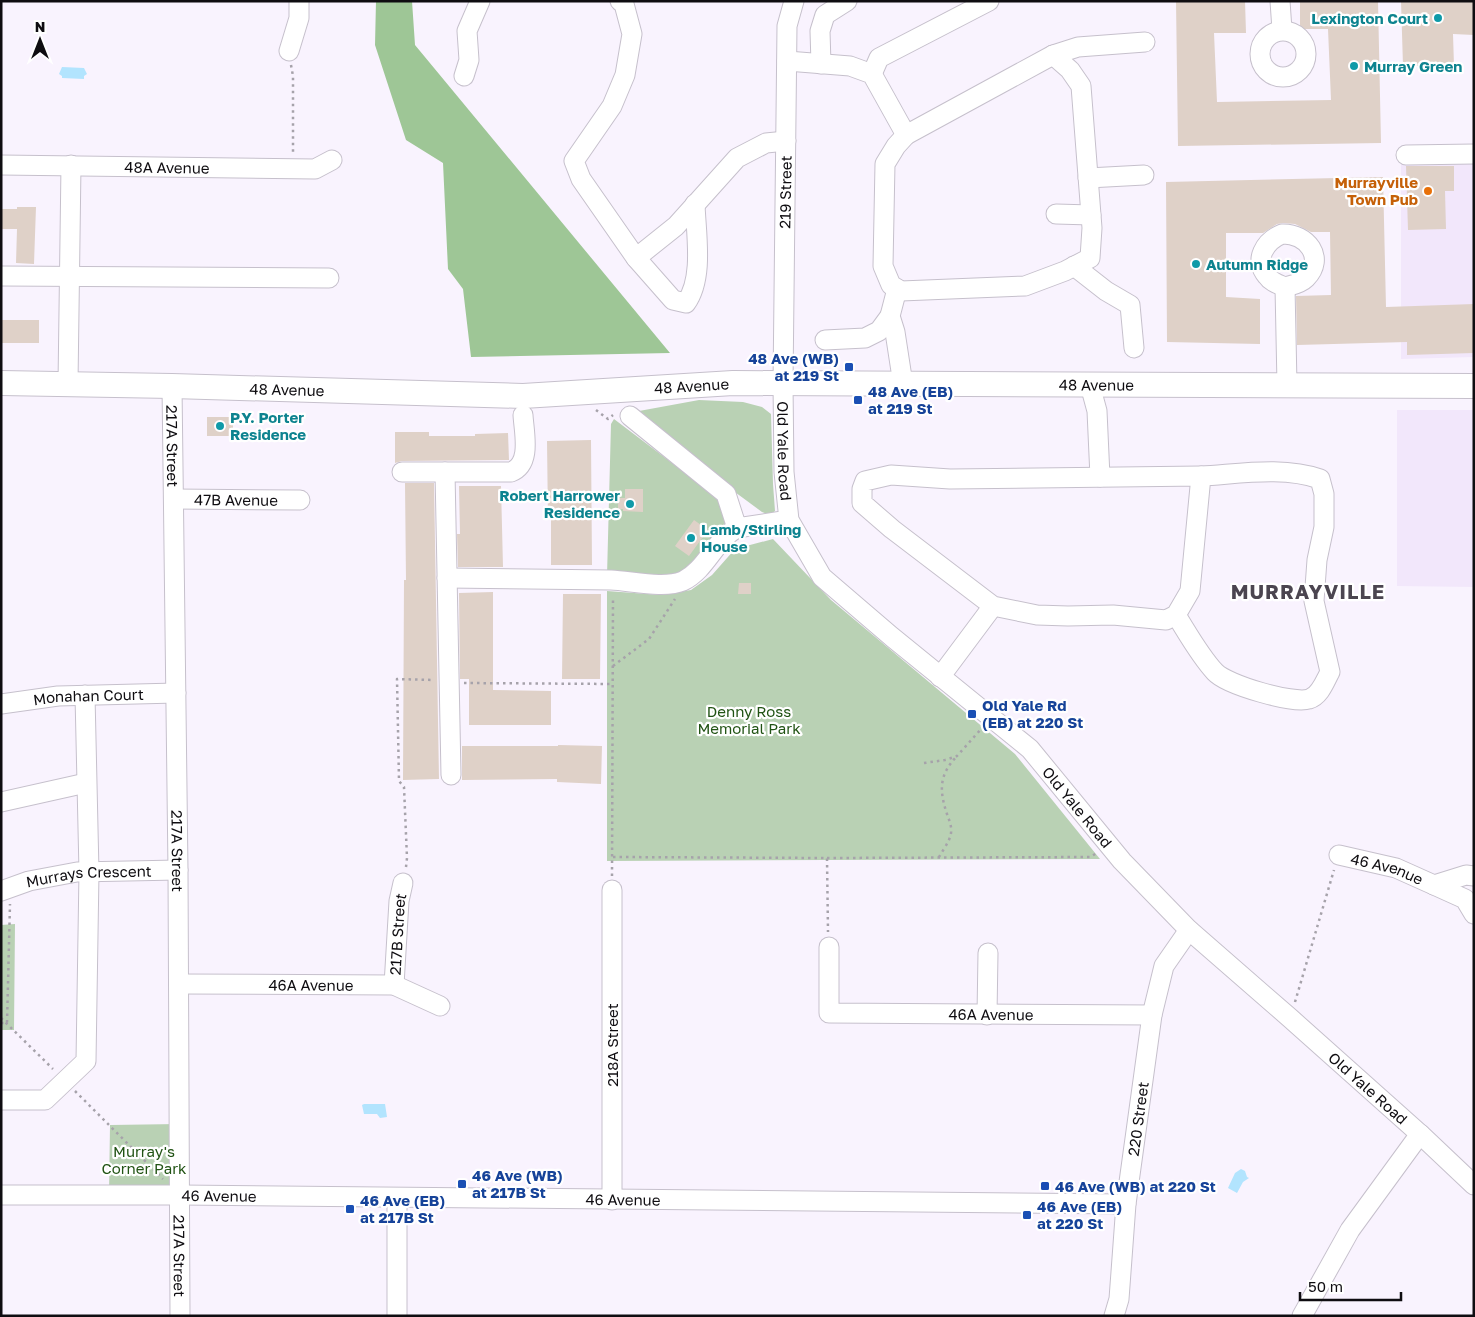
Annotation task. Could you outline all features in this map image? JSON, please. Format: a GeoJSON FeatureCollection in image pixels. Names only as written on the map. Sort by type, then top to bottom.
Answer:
{"type":"FeatureCollection","features":[{"type":"Feature","properties":{"kind":"main road","name":"48 Avenue"},"geometry":{"type":"LineString","coordinates":[[1,383],[523,396],[733,383],[1474,386]]}},
{"type":"Feature","properties":{"kind":"street"},"geometry":{"type":"LineString","coordinates":[[289,51],[299,18],[299,1]]}},
{"type":"Feature","properties":{"kind":"street"},"geometry":{"type":"LineString","coordinates":[[464,76],[469,60],[467,31],[480,1]]}},
{"type":"Feature","properties":{"kind":"street"},"geometry":{"type":"LineString","coordinates":[[620,1],[624,4],[632,34],[625,75],[612,106],[574,161],[581,179],[636,258],[673,300],[686,303],[691,297],[698,265],[695,204]]}},
{"type":"Feature","properties":{"kind":"street","name":"219 Street"},"geometry":{"type":"LineString","coordinates":[[783,384],[787,26],[794,1]]}},
{"type":"Feature","properties":{"kind":"street"},"geometry":{"type":"LineString","coordinates":[[820,64],[820,31],[825,15],[847,1]]}},
{"type":"Feature","properties":{"kind":"street"},"geometry":{"type":"LineString","coordinates":[[872,74],[879,58],[989,1]]}},
{"type":"Feature","properties":{"kind":"street"},"geometry":{"type":"LineString","coordinates":[[1280,1],[1282,30]]}},
{"type":"Feature","properties":{"kind":"street"},"geometry":{"type":"LineString","coordinates":[[1053,55],[1070,70],[1081,86],[1092,228],[1090,258],[1025,286],[901,291],[891,285],[883,266],[885,164],[896,146],[906,135],[1053,55],[1078,47],[1145,42]]}},
{"type":"Feature","properties":{"kind":"street"},"geometry":{"type":"LineString","coordinates":[[787,61],[850,66],[872,74],[906,135]]}},
{"type":"Feature","properties":{"kind":"street"},"geometry":{"type":"LineString","coordinates":[[636,258],[676,226],[737,158],[766,143],[786,141]]}},
{"type":"Feature","properties":{"kind":"street"},"geometry":{"type":"LineString","coordinates":[[1406,155],[1474,154]]}},
{"type":"Feature","properties":{"kind":"street","name":"48A Avenue"},"geometry":{"type":"LineString","coordinates":[[1,165],[315,169],[332,160]]}},
{"type":"Feature","properties":{"kind":"street"},"geometry":{"type":"LineString","coordinates":[[68,384],[71,165]]}},
{"type":"Feature","properties":{"kind":"street"},"geometry":{"type":"LineString","coordinates":[[1088,178],[1144,175]]}},
{"type":"Feature","properties":{"kind":"street"},"geometry":{"type":"LineString","coordinates":[[1056,214],[1091,215]]}},
{"type":"Feature","properties":{"kind":"street"},"geometry":{"type":"LineString","coordinates":[[1074,266],[1106,291],[1130,304],[1134,348]]}},
{"type":"Feature","properties":{"kind":"street"},"geometry":{"type":"LineString","coordinates":[[1,276],[330,278]]}},
{"type":"Feature","properties":{"kind":"street"},"geometry":{"type":"LineString","coordinates":[[1284,287],[1287,385]]}},
{"type":"Feature","properties":{"kind":"street"},"geometry":{"type":"LineString","coordinates":[[825,340],[865,338],[879,330],[890,316],[897,289]]}},
{"type":"Feature","properties":{"kind":"street"},"geometry":{"type":"LineString","coordinates":[[890,316],[895,332],[903,384]]}},
{"type":"Feature","properties":{"kind":"street","name":"Old Yale Road"},"geometry":{"type":"LineString","coordinates":[[783,384],[784,472],[789,520],[822,577],[940,677],[1030,749],[1110,847],[1189,930],[1420,1134],[1474,1185]]}},
{"type":"Feature","properties":{"kind":"street"},"geometry":{"type":"LineString","coordinates":[[1090,385],[1086,410],[1094,477]]}},
{"type":"Feature","properties":{"kind":"street","name":"217A Street"},"geometry":{"type":"LineString","coordinates":[[172,386],[179,984],[180,1316]]}},
{"type":"Feature","properties":{"kind":"street"},"geometry":{"type":"LineString","coordinates":[[622,414],[726,494],[737,528]]}},
{"type":"Feature","properties":{"kind":"street"},"geometry":{"type":"LineString","coordinates":[[402,472],[511,472],[516,470],[525,459],[523,415]]}},
{"type":"Feature","properties":{"kind":"street"},"geometry":{"type":"LineString","coordinates":[[445,472],[451,775]]}},
{"type":"Feature","properties":{"kind":"street"},"geometry":{"type":"LineString","coordinates":[[1176,615],[1216,674],[1250,690],[1283,698],[1310,699],[1319,692],[1330,672],[1314,601],[1317,560],[1324,526],[1324,494],[1320,479],[1304,473],[1274,472],[1201,476],[950,479],[891,475],[865,482],[862,489],[862,502],[892,529],[993,606],[1037,615],[1113,614],[1166,620],[1176,615],[1190,591],[1201,476]]}},
{"type":"Feature","properties":{"kind":"street","name":"47B Avenue"},"geometry":{"type":"LineString","coordinates":[[174,499],[300,500]]}},
{"type":"Feature","properties":{"kind":"street"},"geometry":{"type":"LineString","coordinates":[[447,578],[613,580],[670,584],[691,576],[731,532],[737,528],[789,520]]}},
{"type":"Feature","properties":{"kind":"street"},"geometry":{"type":"LineString","coordinates":[[940,677],[993,606]]}},
{"type":"Feature","properties":{"kind":"street","name":"Monahan Court"},"geometry":{"type":"LineString","coordinates":[[1,704],[58,696],[176,693]]}},
{"type":"Feature","properties":{"kind":"street"},"geometry":{"type":"LineString","coordinates":[[1,1100],[45,1100],[86,1061],[89,872],[85,695]]}},
{"type":"Feature","properties":{"kind":"street"},"geometry":{"type":"LineString","coordinates":[[1,802],[86,783]]}},
{"type":"Feature","properties":{"kind":"street","name":"46 Avenue"},"geometry":{"type":"LineString","coordinates":[[1339,855],[1396,868],[1465,898],[1474,914]]}},
{"type":"Feature","properties":{"kind":"street","name":"Murrays Crescent"},"geometry":{"type":"LineString","coordinates":[[6,889],[29,881],[77,872],[178,870]]}},
{"type":"Feature","properties":{"kind":"street","name":"46 Avenue"},"geometry":{"type":"LineString","coordinates":[[1434,885],[1466,876],[1474,876]]}},
{"type":"Feature","properties":{"kind":"street","name":"217B Street"},"geometry":{"type":"LineString","coordinates":[[394,985],[399,901],[403,883]]}},
{"type":"Feature","properties":{"kind":"street","name":"218A Street"},"geometry":{"type":"LineString","coordinates":[[612,890],[612,1200]]}},
{"type":"Feature","properties":{"kind":"street","name":"220 Street"},"geometry":{"type":"LineString","coordinates":[[1114,1316],[1119,1299],[1126,1204],[1152,1015],[1164,966],[1189,930]]}},
{"type":"Feature","properties":{"kind":"street","name":"46A Avenue"},"geometry":{"type":"LineString","coordinates":[[829,947],[829,1014],[1152,1015]]}},
{"type":"Feature","properties":{"kind":"street"},"geometry":{"type":"LineString","coordinates":[[987,1015],[988,953]]}},
{"type":"Feature","properties":{"kind":"street","name":"46A Avenue"},"geometry":{"type":"LineString","coordinates":[[179,984],[394,985],[440,1006]]}},
{"type":"Feature","properties":{"kind":"street"},"geometry":{"type":"LineString","coordinates":[[1302,1316],[1350,1230],[1420,1134]]}},
{"type":"Feature","properties":{"kind":"street","name":"46 Avenue"},"geometry":{"type":"LineString","coordinates":[[1,1195],[1126,1204]]}},
{"type":"Feature","properties":{"kind":"street"},"geometry":{"type":"LineString","coordinates":[[397,1198],[397,1316]]}},
{"type":"Feature","properties":{"kind":"path"},"geometry":{"type":"LineString","coordinates":[[289,51],[293,76],[292,168]]}},
{"type":"Feature","properties":{"kind":"path"},"geometry":{"type":"LineString","coordinates":[[594,409],[608,419],[622,414]]}},
{"type":"Feature","properties":{"kind":"path"},"geometry":{"type":"LineString","coordinates":[[612,890],[613,580]]}},
{"type":"Feature","properties":{"kind":"path"},"geometry":{"type":"LineString","coordinates":[[613,666],[649,639],[679,593],[682,581]]}},
{"type":"Feature","properties":{"kind":"path"},"geometry":{"type":"LineString","coordinates":[[939,858],[951,835],[952,827],[946,812],[941,784],[948,766],[991,718]]}},
{"type":"Feature","properties":{"kind":"path"},"geometry":{"type":"LineString","coordinates":[[924,763],[957,756]]}},
{"type":"Feature","properties":{"kind":"path"},"geometry":{"type":"LineString","coordinates":[[613,857],[1090,857],[1110,847]]}},
{"type":"Feature","properties":{"kind":"path"},"geometry":{"type":"LineString","coordinates":[[1290,1018],[1339,855]]}},
{"type":"Feature","properties":{"kind":"path"},"geometry":{"type":"LineString","coordinates":[[827,858],[829,947]]}},
{"type":"Feature","properties":{"kind":"path"},"geometry":{"type":"LineString","coordinates":[[6,889],[7,1024]]}},
{"type":"Feature","properties":{"kind":"path"},"geometry":{"type":"LineString","coordinates":[[1,1018],[180,1195]]}},
{"type":"Feature","properties":{"kind":"path"},"geometry":{"type":"LineString","coordinates":[[1,1023],[7,1024]]}},
{"type":"Feature","properties":{"kind":"shaded area"},"geometry":{"type":"Polygon","coordinates":[[[1401,160],[1474,160],[1474,357],[1401,359],[1401,160]]]}},
{"type":"Feature","properties":{"kind":"shaded area"},"geometry":{"type":"Polygon","coordinates":[[[1397,410],[1474,410],[1474,587],[1397,586],[1397,410]]]}},
{"type":"Feature","properties":{"kind":"green space"},"geometry":{"type":"Polygon","coordinates":[[[376,1],[412,1],[415,45],[670,353],[471,357],[463,289],[448,269],[443,163],[406,140],[375,45],[376,1]]]}},
{"type":"Feature","properties":{"kind":"green space"},"geometry":{"type":"Polygon","coordinates":[[[699,400],[743,402],[762,407],[771,414],[775,511],[770,515],[762,512],[701,467],[639,411],[699,400]]]}},
{"type":"Feature","properties":{"kind":"green space"},"geometry":{"type":"Polygon","coordinates":[[[614,419],[738,513],[690,568],[662,579],[607,576],[611,424],[614,419]]]}},
{"type":"Feature","properties":{"kind":"green space","name":"Denny Ross Memorial Park"},"geometry":{"type":"Polygon","coordinates":[[[773,539],[831,600],[1015,754],[1100,859],[607,861],[607,591],[661,595],[691,590],[712,575],[735,549],[773,539]]]}},
{"type":"Feature","properties":{"kind":"green space"},"geometry":{"type":"Polygon","coordinates":[[[15,924],[14,1030],[1,1030],[1,925],[15,924]]]}},
{"type":"Feature","properties":{"kind":"green space","name":"Murray's Corner Park"},"geometry":{"type":"Polygon","coordinates":[[[179,1124],[180,1195],[109,1195],[110,1125],[179,1124]]]}},
{"type":"Feature","properties":{"kind":"water"},"geometry":{"type":"Polygon","coordinates":[[[62,67],[84,68],[87,74],[84,76],[84,79],[62,78],[59,74],[62,67]]]}},
{"type":"Feature","properties":{"kind":"water"},"geometry":{"type":"Polygon","coordinates":[[[385,1104],[387,1117],[380,1118],[377,1114],[364,1114],[362,1105],[385,1104]]]}},
{"type":"Feature","properties":{"kind":"water"},"geometry":{"type":"Polygon","coordinates":[[[1241,1169],[1245,1171],[1249,1178],[1243,1182],[1237,1193],[1228,1188],[1235,1173],[1241,1169]]]}},
{"type":"Feature","properties":{"kind":"building","name":"Murray Green"},"geometry":{"type":"Polygon","coordinates":[[[1176,1],[1245,1],[1246,33],[1214,33],[1217,102],[1331,100],[1328,29],[1300,29],[1300,1],[1378,1],[1381,143],[1178,146],[1176,1]]]}},
{"type":"Feature","properties":{"kind":"building","name":"Lexington Court"},"geometry":{"type":"Polygon","coordinates":[[[1401,1],[1474,1],[1474,35],[1453,34],[1454,66],[1403,66],[1401,1]]]}},
{"type":"Feature","properties":{"kind":"building"},"geometry":{"type":"Polygon","coordinates":[[[1406,166],[1454,166],[1454,191],[1445,191],[1446,229],[1408,230],[1406,166]]]}},
{"type":"Feature","properties":{"kind":"building","name":"Autumn Ridge"},"geometry":{"type":"Polygon","coordinates":[[[1383,177],[1386,307],[1474,304],[1474,353],[1407,355],[1407,342],[1297,345],[1296,296],[1331,295],[1330,232],[1311,232],[1295,224],[1283,223],[1277,224],[1263,233],[1226,233],[1226,297],[1260,299],[1260,344],[1167,342],[1166,182],[1383,177]]]}},
{"type":"Feature","properties":{"kind":"building"},"geometry":{"type":"Polygon","coordinates":[[[17,207],[36,207],[34,264],[16,263],[17,229],[1,229],[1,209],[17,209],[17,207]]]}},
{"type":"Feature","properties":{"kind":"building"},"geometry":{"type":"Polygon","coordinates":[[[1,320],[39,320],[39,343],[1,343],[1,320]]]}},
{"type":"Feature","properties":{"kind":"building","name":"P.Y. Porter Residence"},"geometry":{"type":"Polygon","coordinates":[[[207,417],[233,417],[233,436],[207,436],[207,417]]]}},
{"type":"Feature","properties":{"kind":"building"},"geometry":{"type":"Polygon","coordinates":[[[395,432],[429,432],[429,436],[475,436],[475,434],[508,433],[509,460],[402,461],[395,463],[395,432]]]}},
{"type":"Feature","properties":{"kind":"building"},"geometry":{"type":"Polygon","coordinates":[[[591,440],[592,565],[551,565],[551,520],[548,520],[547,441],[591,440]]]}},
{"type":"Feature","properties":{"kind":"building"},"geometry":{"type":"Polygon","coordinates":[[[405,483],[434,483],[439,779],[403,780],[404,580],[406,580],[405,483]]]}},
{"type":"Feature","properties":{"kind":"building"},"geometry":{"type":"Polygon","coordinates":[[[459,486],[501,486],[503,567],[458,567],[457,534],[460,534],[459,486]]]}},
{"type":"Feature","properties":{"kind":"building","name":"Robert Harrower Residence"},"geometry":{"type":"Polygon","coordinates":[[[625,489],[643,489],[643,512],[618,509],[618,498],[625,498],[625,489]]]}},
{"type":"Feature","properties":{"kind":"building","name":"Lamb/Stirling House"},"geometry":{"type":"Polygon","coordinates":[[[694,520],[708,530],[689,556],[675,546],[694,520]]]}},
{"type":"Feature","properties":{"kind":"building"},"geometry":{"type":"Polygon","coordinates":[[[739,583],[751,583],[751,594],[738,594],[739,583]]]}},
{"type":"Feature","properties":{"kind":"building"},"geometry":{"type":"Polygon","coordinates":[[[493,592],[493,690],[551,691],[551,725],[469,725],[469,679],[460,679],[459,593],[493,592]]]}},
{"type":"Feature","properties":{"kind":"building"},"geometry":{"type":"Polygon","coordinates":[[[563,594],[601,594],[600,679],[562,679],[563,594]]]}},
{"type":"Feature","properties":{"kind":"building"},"geometry":{"type":"Polygon","coordinates":[[[462,746],[602,746],[601,784],[557,782],[557,779],[462,780],[462,746]]]}},
{"type":"Feature","properties":{"kind":"place","name":"Lexington Court"},"geometry":{"type":"Point","coordinates":[1438,18]}},
{"type":"Feature","properties":{"kind":"place","name":"Murray Green"},"geometry":{"type":"Point","coordinates":[1354,66]}},
{"type":"Feature","properties":{"kind":"place","name":"Murrayville Town Pub"},"geometry":{"type":"Point","coordinates":[1428,191]}},
{"type":"Feature","properties":{"kind":"place","name":"Autumn Ridge"},"geometry":{"type":"Point","coordinates":[1196,264]}},
{"type":"Feature","properties":{"kind":"place","name":"48 Ave (WB) at 219 St"},"geometry":{"type":"Point","coordinates":[849,367]}},
{"type":"Feature","properties":{"kind":"place","name":"48 Ave (EB) at 219 St"},"geometry":{"type":"Point","coordinates":[858,400]}},
{"type":"Feature","properties":{"kind":"place","name":"P.Y. Porter Residence"},"geometry":{"type":"Point","coordinates":[220,426]}},
{"type":"Feature","properties":{"kind":"place","name":"Robert Harrower Residence"},"geometry":{"type":"Point","coordinates":[630,504]}},
{"type":"Feature","properties":{"kind":"place","name":"Lamb/Stirling House"},"geometry":{"type":"Point","coordinates":[691,538]}},
{"type":"Feature","properties":{"kind":"place","name":"Old Yale Rd (EB) at 220 St"},"geometry":{"type":"Point","coordinates":[972,714]}},
{"type":"Feature","properties":{"kind":"place","name":"46 Ave (WB) at 217B St"},"geometry":{"type":"Point","coordinates":[462,1184]}},
{"type":"Feature","properties":{"kind":"place","name":"46 Ave (WB) at 220 St"},"geometry":{"type":"Point","coordinates":[1045,1186]}},
{"type":"Feature","properties":{"kind":"place","name":"46 Ave (EB) at 217B St"},"geometry":{"type":"Point","coordinates":[350,1209]}},
{"type":"Feature","properties":{"kind":"place","name":"46 Ave (EB) at 220 St"},"geometry":{"type":"Point","coordinates":[1027,1215]}},
{"type":"Feature","properties":{"kind":"district","name":"MURRAYVILLE"},"geometry":{"type":"Point","coordinates":[1308,591]}}]}
